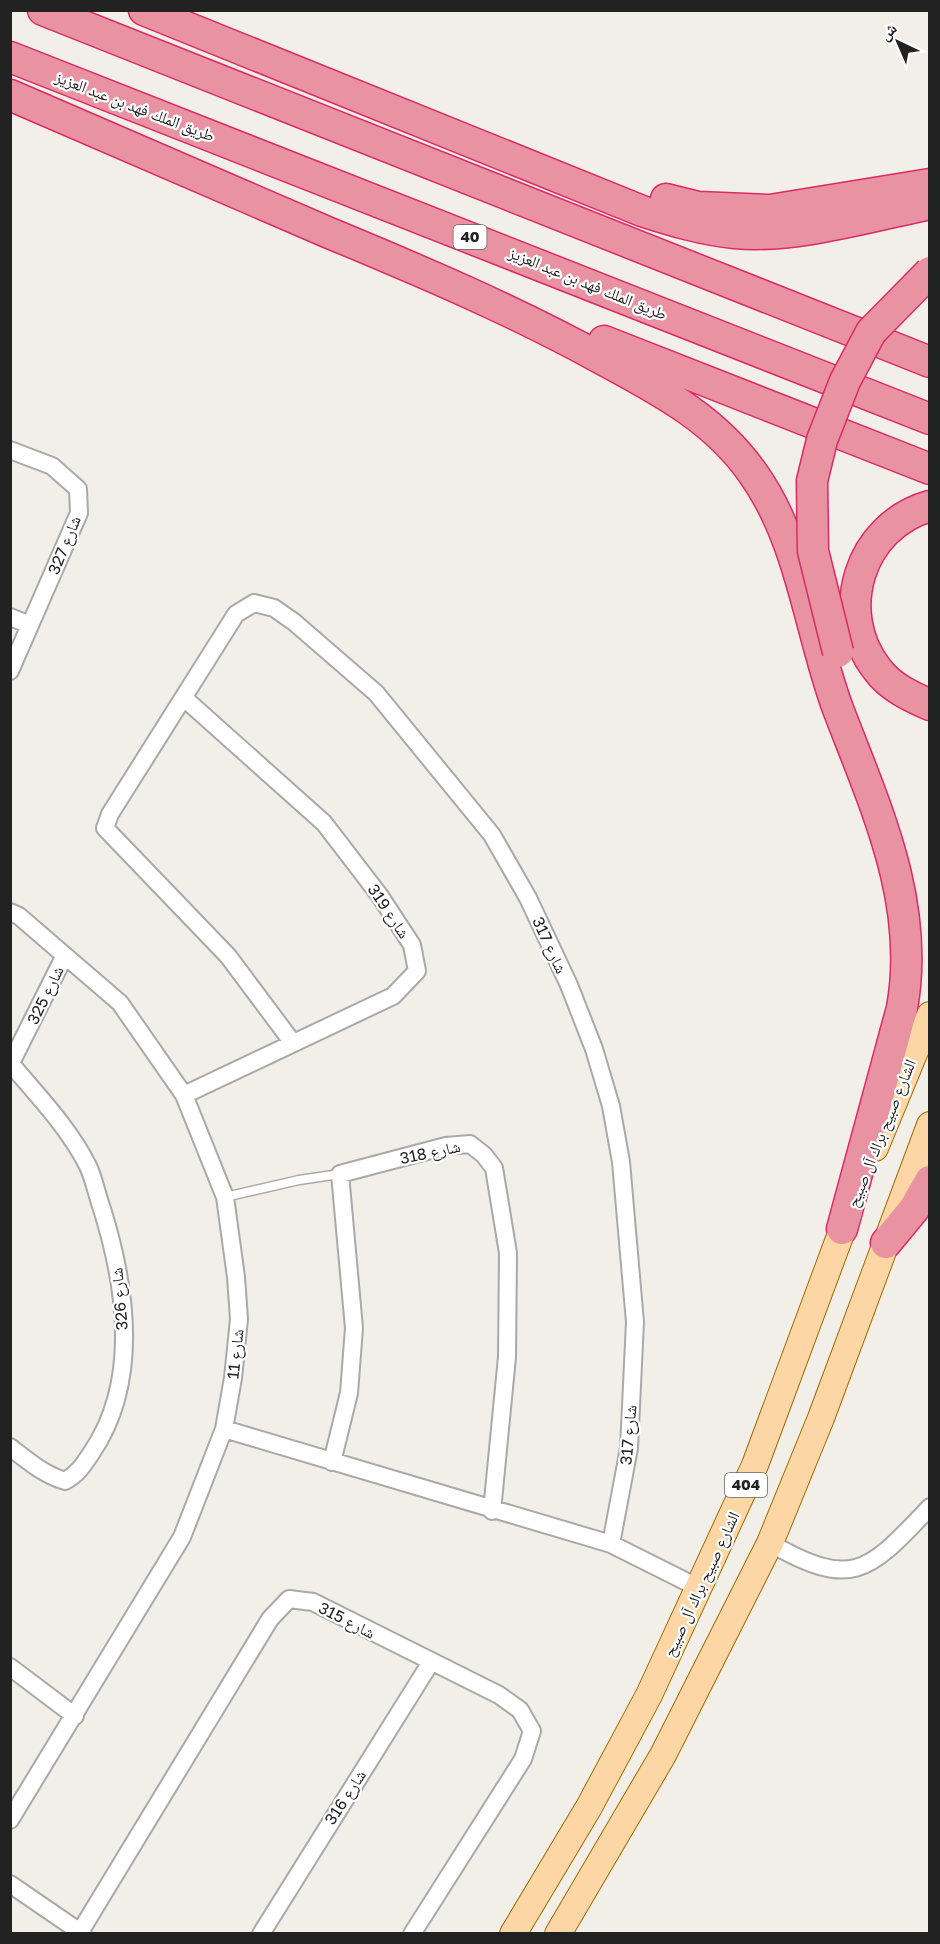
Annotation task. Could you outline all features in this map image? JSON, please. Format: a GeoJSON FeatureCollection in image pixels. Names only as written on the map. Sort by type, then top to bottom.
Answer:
{"type":"FeatureCollection","features":[{"type":"Feature","properties":{"kind":"highway"},"geometry":{"type":"LineString","coordinates":[[43,10],[930,362]]}},
{"type":"Feature","properties":{"kind":"highway"},"geometry":{"type":"LineString","coordinates":[[144,10],[642,211],[708,229],[757,233],[820,226],[930,204]]}},
{"type":"Feature","properties":{"kind":"highway","name":"طريق الملك فهد بن عبد العزيز"},"geometry":{"type":"LineString","coordinates":[[10,57],[930,419]]}},
{"type":"Feature","properties":{"kind":"highway"},"geometry":{"type":"LineString","coordinates":[[10,94],[494,302],[581,332],[930,469]]}},
{"type":"Feature","properties":{"kind":"highway"},"geometry":{"type":"LineString","coordinates":[[537,167],[698,207],[770,210],[930,184]]}},
{"type":"Feature","properties":{"kind":"highway"},"geometry":{"type":"LineString","coordinates":[[842,1229],[902,1008],[908,979],[909,954],[903,897],[878,812],[857,716],[838,652],[813,550],[812,481],[822,440],[845,381],[872,332],[930,272]]}},
{"type":"Feature","properties":{"kind":"highway"},"geometry":{"type":"LineString","coordinates":[[494,302],[667,394],[713,428],[751,471],[780,520],[791,546],[829,684],[878,812]]}},
{"type":"Feature","properties":{"kind":"highway"},"geometry":{"type":"LineString","coordinates":[[930,506],[910,513],[878,540],[861,566],[855,596],[858,632],[864,649],[877,670],[904,693],[930,705]]}},
{"type":"Feature","properties":{"kind":"highway"},"geometry":{"type":"LineString","coordinates":[[886,1243],[914,1209],[930,1180]]}},
{"type":"Feature","properties":{"kind":"main road","name":"الشارع صبيح براك آل صبيح"},"geometry":{"type":"LineString","coordinates":[[513,1934],[590,1807],[649,1695],[755,1465],[842,1229],[930,1015]]}},
{"type":"Feature","properties":{"kind":"main road","name":"404"},"geometry":{"type":"LineString","coordinates":[[558,1934],[663,1755],[770,1543],[821,1418],[930,1125]]}},
{"type":"Feature","properties":{"kind":"street","name":"شارع 327"},"geometry":{"type":"LineString","coordinates":[[10,450],[52,466],[78,489],[79,513],[10,671]]}},
{"type":"Feature","properties":{"kind":"street","name":"شارع 317"},"geometry":{"type":"LineString","coordinates":[[293,1043],[228,956],[105,828],[110,814],[236,614],[254,603],[274,608],[376,693],[492,835],[528,898],[569,985],[594,1049],[611,1106],[622,1173],[635,1322],[629,1448],[611,1544]]}},
{"type":"Feature","properties":{"kind":"street"},"geometry":{"type":"LineString","coordinates":[[10,617],[30,625]]}},
{"type":"Feature","properties":{"kind":"street","name":"شارع 319"},"geometry":{"type":"LineString","coordinates":[[183,1095],[393,996],[417,971],[412,945],[380,896],[324,823],[184,698]]}},
{"type":"Feature","properties":{"kind":"street","name":"شارع 11"},"geometry":{"type":"LineString","coordinates":[[10,912],[19,916],[120,1003],[183,1095],[225,1197],[236,1277],[239,1319],[233,1378],[224,1429],[182,1537],[10,1820]]}},
{"type":"Feature","properties":{"kind":"street","name":"شارع 325"},"geometry":{"type":"LineString","coordinates":[[11,1065],[64,957]]}},
{"type":"Feature","properties":{"kind":"street","name":"شارع 326"},"geometry":{"type":"LineString","coordinates":[[10,1448],[36,1468],[54,1478],[65,1481],[76,1475],[104,1433],[121,1378],[124,1311],[118,1269],[88,1166],[57,1118],[11,1065]]}},
{"type":"Feature","properties":{"kind":"street","name":"شارع 318"},"geometry":{"type":"LineString","coordinates":[[340,1174],[446,1146],[470,1144],[484,1155],[494,1168],[508,1253],[507,1357],[492,1511]]}},
{"type":"Feature","properties":{"kind":"street"},"geometry":{"type":"LineString","coordinates":[[332,1462],[349,1393],[354,1328],[340,1174]]}},
{"type":"Feature","properties":{"kind":"street"},"geometry":{"type":"LineString","coordinates":[[224,1429],[492,1511],[611,1544],[699,1587]]}},
{"type":"Feature","properties":{"kind":"street"},"geometry":{"type":"LineString","coordinates":[[770,1543],[805,1563],[821,1568],[855,1568],[885,1553],[930,1507]]}},
{"type":"Feature","properties":{"kind":"street","name":"شارع 315"},"geometry":{"type":"LineString","coordinates":[[81,1933],[270,1619],[289,1599],[313,1602],[499,1695],[520,1710],[532,1731],[523,1759],[412,1934]]}},
{"type":"Feature","properties":{"kind":"street","name":"شارع 316"},"geometry":{"type":"LineString","coordinates":[[261,1934],[431,1662]]}},
{"type":"Feature","properties":{"kind":"street"},"geometry":{"type":"LineString","coordinates":[[12,1672],[75,1716]]}},
{"type":"Feature","properties":{"kind":"street"},"geometry":{"type":"LineString","coordinates":[[10,1884],[81,1933]]}},
{"type":"Feature","properties":{"kind":"lane"},"geometry":{"type":"LineString","coordinates":[[225,1197],[299,1180],[340,1174]]}}]}
